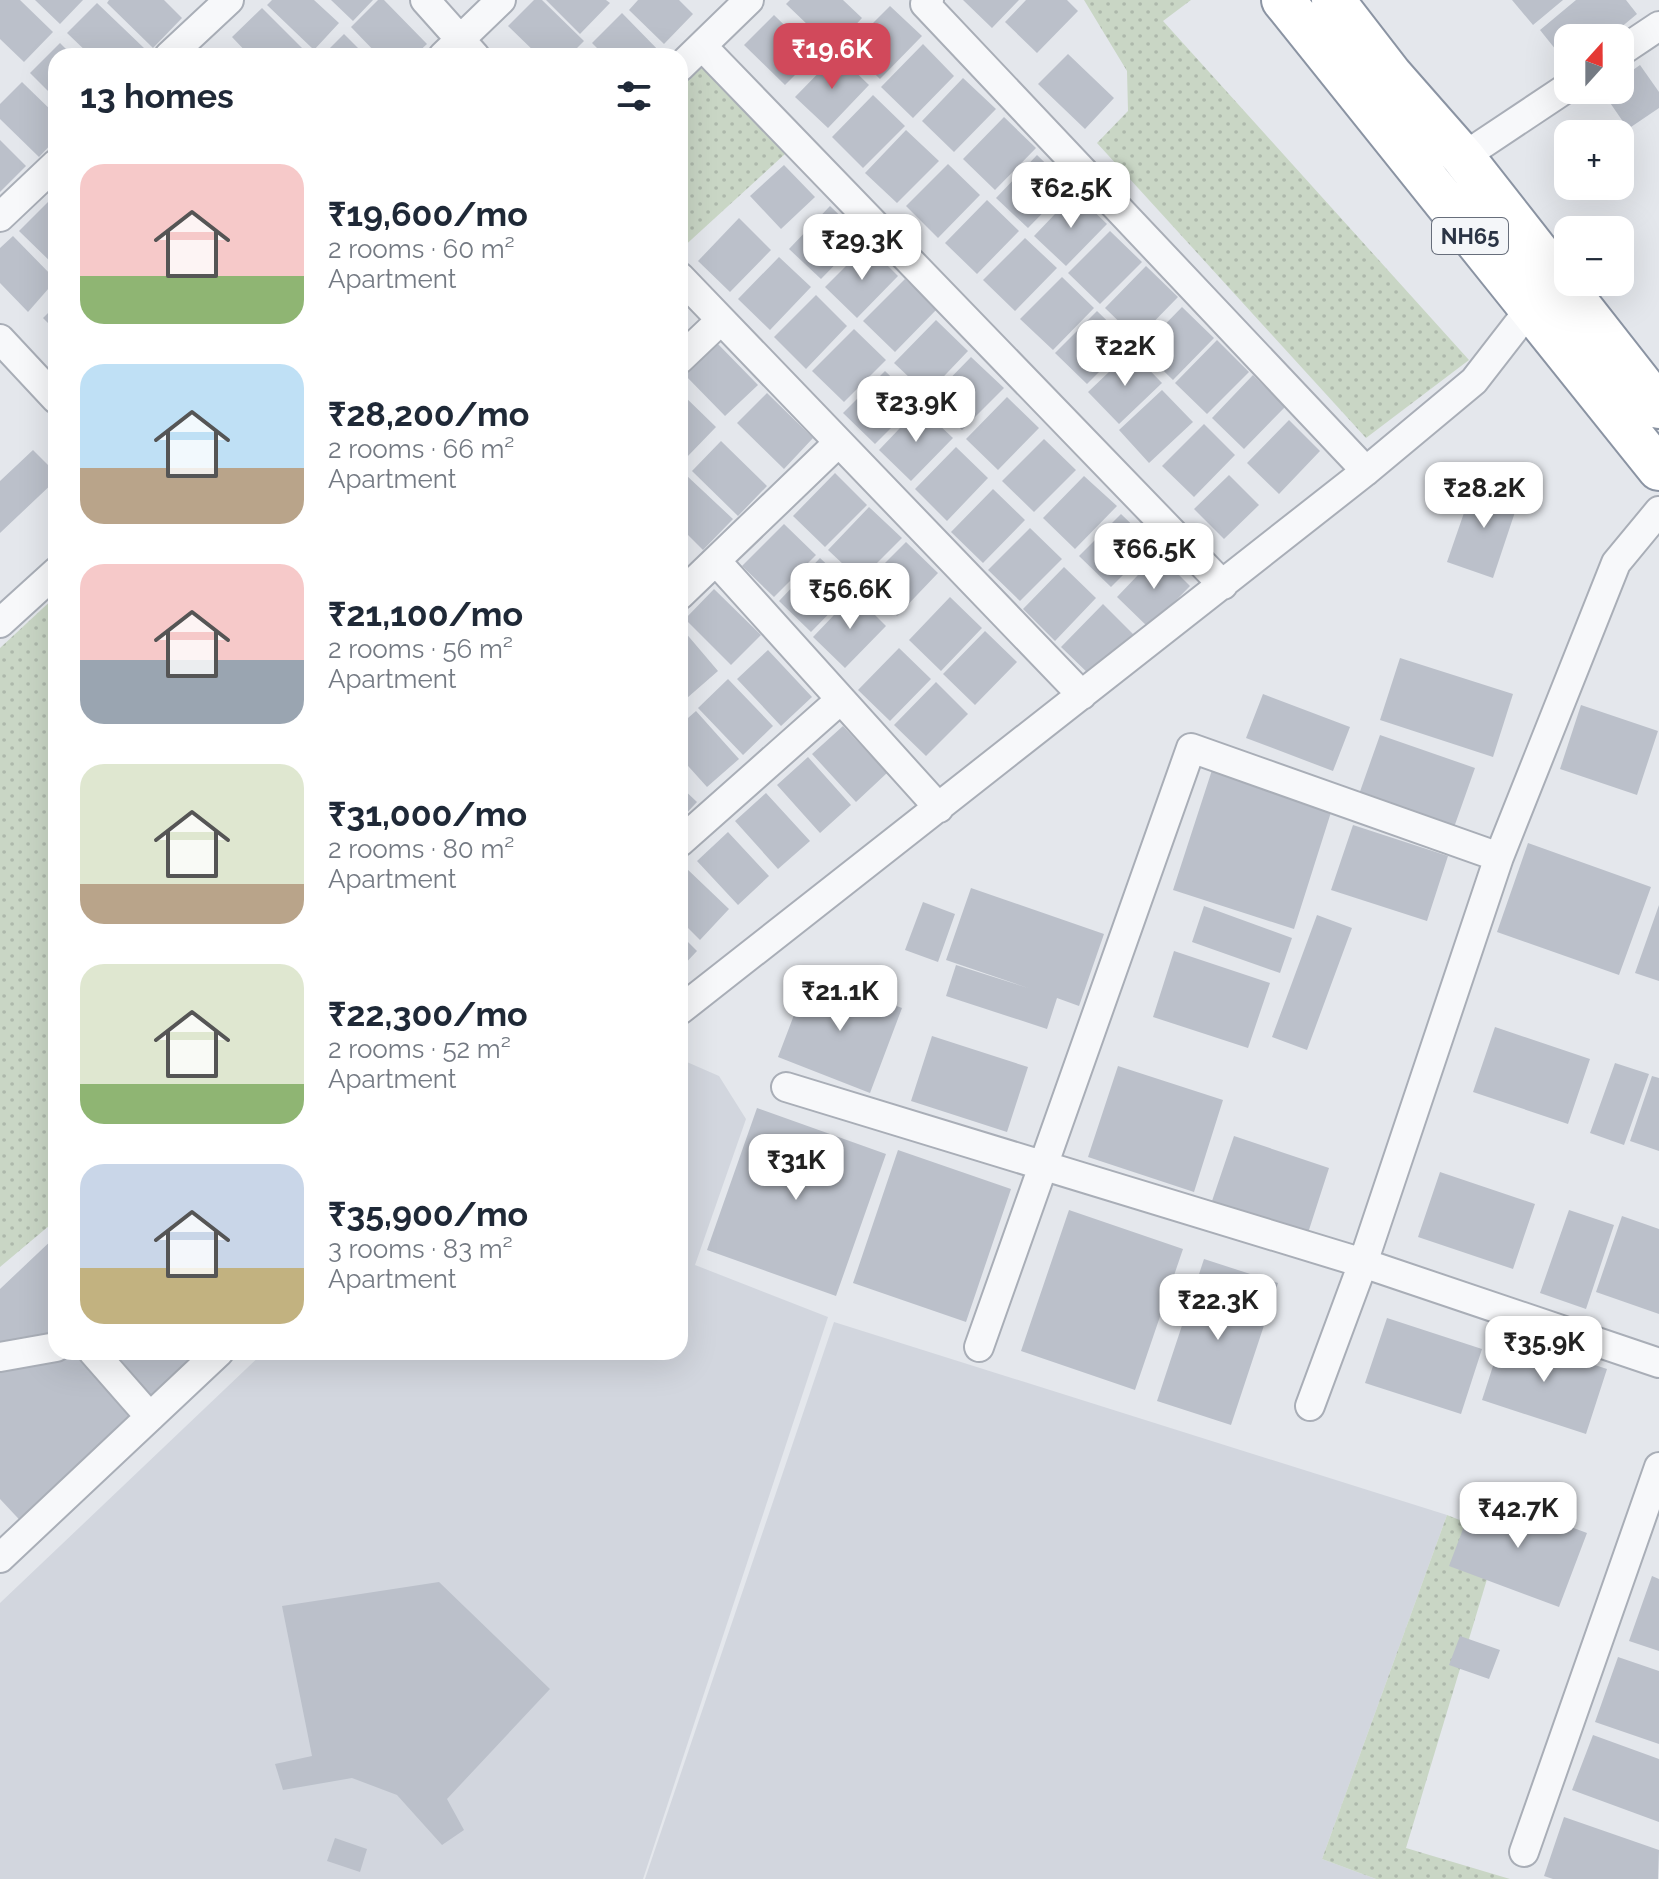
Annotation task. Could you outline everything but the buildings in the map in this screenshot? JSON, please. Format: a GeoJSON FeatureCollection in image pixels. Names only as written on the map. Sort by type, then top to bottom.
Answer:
{"type":"FeatureCollection","features":[{"type":"Feature","properties":{"kind":"highway","name":"NH65"},"geometry":{"type":"LineString","coordinates":[[1283,0],[1659,469]]}},
{"type":"Feature","properties":{"kind":"highway","name":"NH65"},"geometry":{"type":"LineString","coordinates":[[1333,0],[1391,75],[1463,157],[1659,407]]}},
{"type":"Feature","properties":{"kind":"street"},"geometry":{"type":"LineString","coordinates":[[425,0],[457,48]]}},
{"type":"Feature","properties":{"kind":"street"},"geometry":{"type":"LineString","coordinates":[[461,48],[501,0]]}},
{"type":"Feature","properties":{"kind":"street"},"geometry":{"type":"LineString","coordinates":[[688,59],[749,0]]}},
{"type":"Feature","properties":{"kind":"street"},"geometry":{"type":"LineString","coordinates":[[929,0],[925,4],[1366,471]]}},
{"type":"Feature","properties":{"kind":"street"},"geometry":{"type":"LineString","coordinates":[[177,48],[219,3]]}},
{"type":"Feature","properties":{"kind":"street"},"geometry":{"type":"LineString","coordinates":[[1634,43],[1659,26]]}},
{"type":"Feature","properties":{"kind":"street"},"geometry":{"type":"LineString","coordinates":[[702,46],[1223,585]]}},
{"type":"Feature","properties":{"kind":"street"},"geometry":{"type":"LineString","coordinates":[[1463,157],[1554,96]]}},
{"type":"Feature","properties":{"kind":"street"},"geometry":{"type":"LineString","coordinates":[[0,217],[48,172]]}},
{"type":"Feature","properties":{"kind":"street"},"geometry":{"type":"LineString","coordinates":[[688,285],[1082,695]]}},
{"type":"Feature","properties":{"kind":"street"},"geometry":{"type":"LineString","coordinates":[[688,1004],[1366,471],[1474,381],[1529,310]]}},
{"type":"Feature","properties":{"kind":"street"},"geometry":{"type":"LineString","coordinates":[[688,351],[721,320]]}},
{"type":"Feature","properties":{"kind":"street"},"geometry":{"type":"LineString","coordinates":[[0,339],[48,390]]}},
{"type":"Feature","properties":{"kind":"street"},"geometry":{"type":"LineString","coordinates":[[688,587],[838,443]]}},
{"type":"Feature","properties":{"kind":"street"},"geometry":{"type":"LineString","coordinates":[[1310,1406],[1363,1263],[1499,857],[1616,563],[1659,511]]}},
{"type":"Feature","properties":{"kind":"street"},"geometry":{"type":"LineString","coordinates":[[716,561],[839,701],[939,808]]}},
{"type":"Feature","properties":{"kind":"street"},"geometry":{"type":"LineString","coordinates":[[0,623],[48,579]]}},
{"type":"Feature","properties":{"kind":"street"},"geometry":{"type":"LineString","coordinates":[[688,835],[839,701]]}},
{"type":"Feature","properties":{"kind":"street"},"geometry":{"type":"LineString","coordinates":[[979,1347],[1191,748],[1499,857]]}},
{"type":"Feature","properties":{"kind":"street"},"geometry":{"type":"LineString","coordinates":[[786,1087],[1042,1168],[1363,1263],[1659,1363]]}},
{"type":"Feature","properties":{"kind":"street"},"geometry":{"type":"LineString","coordinates":[[0,1357],[48,1348]]}},
{"type":"Feature","properties":{"kind":"street"},"geometry":{"type":"LineString","coordinates":[[100,1360],[150,1417]]}},
{"type":"Feature","properties":{"kind":"street"},"geometry":{"type":"LineString","coordinates":[[0,1558],[211,1360]]}},
{"type":"Feature","properties":{"kind":"street"},"geometry":{"type":"LineString","coordinates":[[1524,1852],[1659,1467]]}},
{"type":"Feature","properties":{"kind":"shaded area"},"geometry":{"type":"Polygon","coordinates":[[[688,1062],[719,1076],[746,1119],[695,1265],[828,1317],[643,1879],[0,1879],[0,1603],[256,1360],[688,1360],[688,1062]]]}},
{"type":"Feature","properties":{"kind":"shaded area"},"geometry":{"type":"Polygon","coordinates":[[[834,1322],[1447,1515],[1322,1859],[1376,1879],[645,1879],[834,1322]]]}},
{"type":"Feature","properties":{"kind":"green space"},"geometry":{"type":"Polygon","coordinates":[[[1084,0],[1191,0],[1163,21],[1469,360],[1366,438],[1097,143],[1128,111],[1127,71],[1084,0]]]}},
{"type":"Feature","properties":{"kind":"green space"},"geometry":{"type":"Polygon","coordinates":[[[703,65],[785,154],[688,243],[688,79],[703,65]]]}},
{"type":"Feature","properties":{"kind":"green space"},"geometry":{"type":"Polygon","coordinates":[[[48,603],[48,1227],[0,1267],[0,648],[48,603]]]}},
{"type":"Feature","properties":{"kind":"green space"},"geometry":{"type":"Polygon","coordinates":[[[1447,1515],[1500,1536],[1406,1848],[1510,1879],[1376,1879],[1322,1859],[1447,1515]]]}}]}
